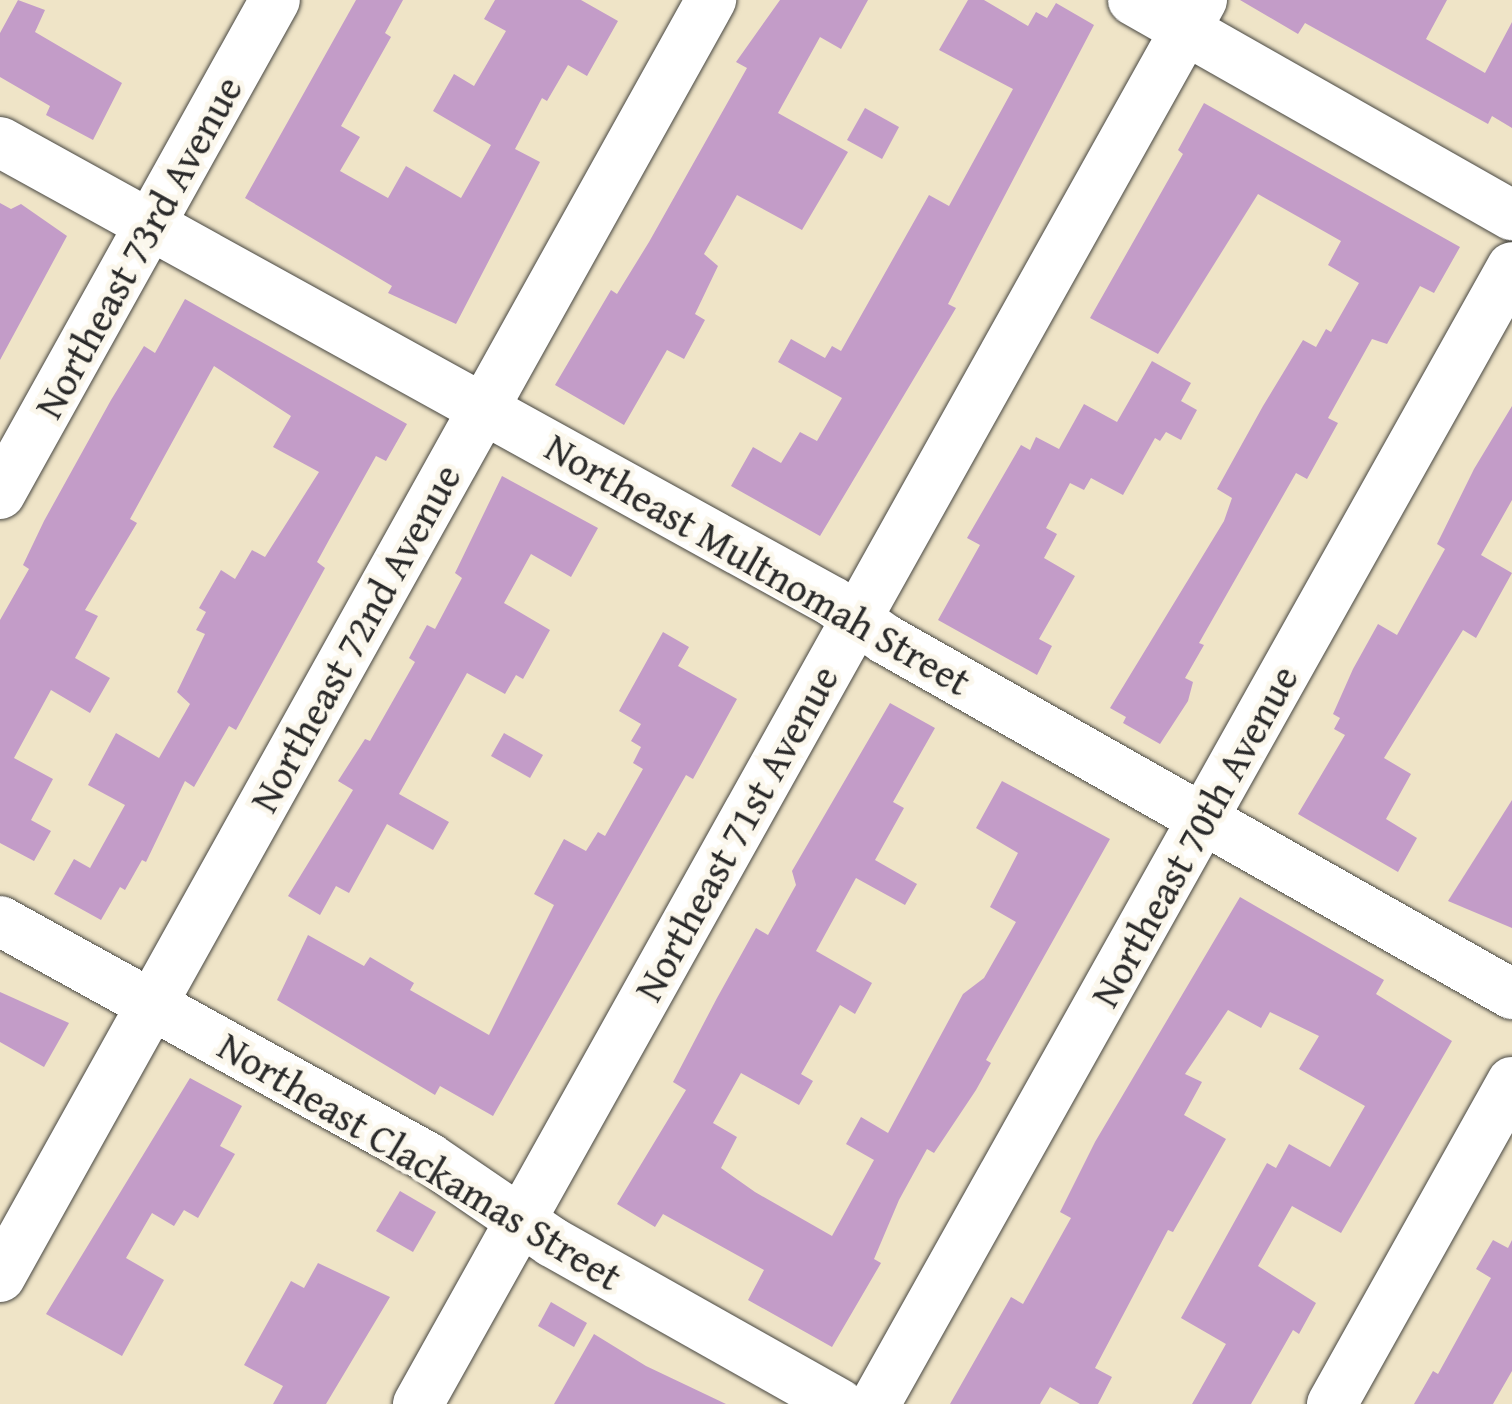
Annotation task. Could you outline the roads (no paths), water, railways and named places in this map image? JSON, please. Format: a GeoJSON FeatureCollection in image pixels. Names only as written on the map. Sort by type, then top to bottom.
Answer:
{"type":"FeatureCollection","features":[{"type":"Feature","properties":{"kind":"street","name":"Northeast 73rd Avenue"},"geometry":{"type":"LineString","coordinates":[[0,494],[275,0]]}},
{"type":"Feature","properties":{"kind":"street","name":"Northeast 72nd Avenue"},"geometry":{"type":"LineString","coordinates":[[0,1277],[711,0]]}},
{"type":"Feature","properties":{"kind":"street"},"geometry":{"type":"LineString","coordinates":[[1132,0],[1193,15],[1512,215]]}},
{"type":"Feature","properties":{"kind":"street","name":"Northeast 71st Avenue"},"geometry":{"type":"LineString","coordinates":[[418,1404],[1193,15]]}},
{"type":"Feature","properties":{"kind":"street","name":"Northeast Multnomah Street"},"geometry":{"type":"LineString","coordinates":[[0,142],[484,406],[1203,821],[1512,994]]}},
{"type":"Feature","properties":{"kind":"street","name":"Northeast 70th Avenue"},"geometry":{"type":"LineString","coordinates":[[876,1404],[1512,268]]}},
{"type":"Feature","properties":{"kind":"street","name":"Northeast Clackamas Street"},"geometry":{"type":"LineString","coordinates":[[0,921],[429,1158],[521,1220],[840,1404]]}},
{"type":"Feature","properties":{"kind":"street"},"geometry":{"type":"LineString","coordinates":[[1332,1404],[1512,1082]]}}]}
